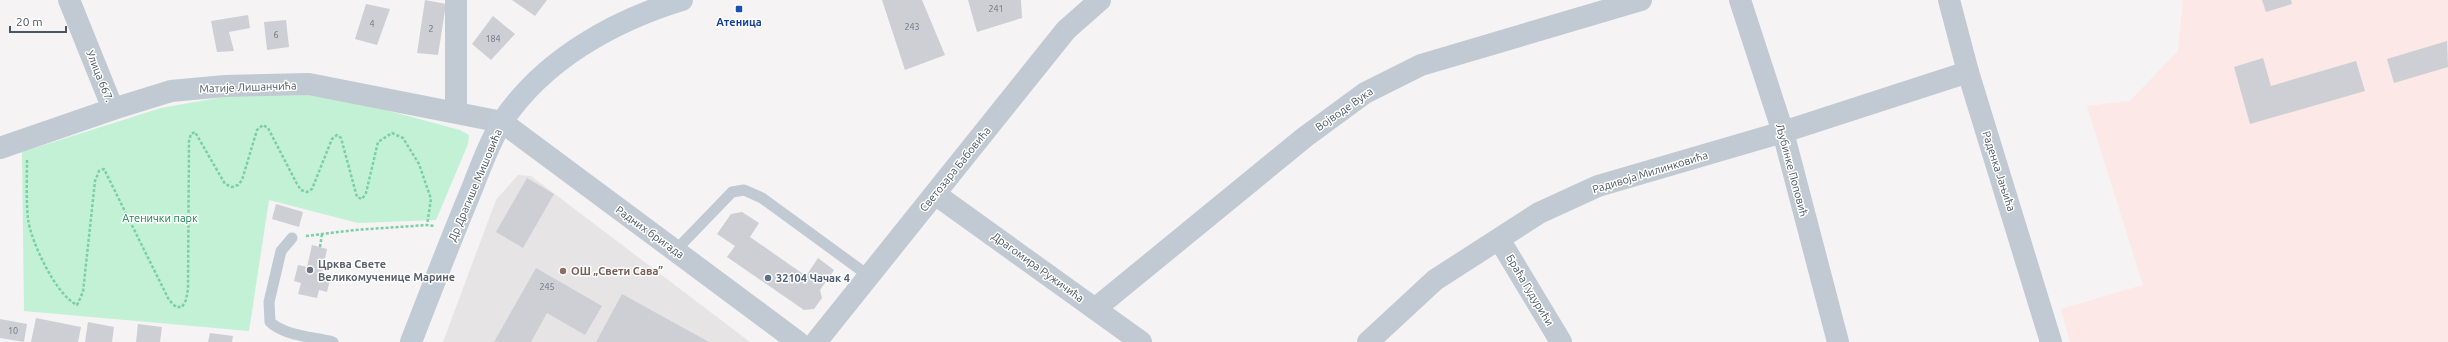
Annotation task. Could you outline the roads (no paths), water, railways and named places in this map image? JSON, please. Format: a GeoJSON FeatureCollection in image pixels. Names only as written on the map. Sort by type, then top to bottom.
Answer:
{"type":"FeatureCollection","features":[{"type":"Feature","properties":{"kind":"main road","name":"Др Драгише Мишовића"},"geometry":{"type":"LineString","coordinates":[[411,342],[480,168],[502,122],[538,80],[573,52],[639,14],[682,0]]}},
{"type":"Feature","properties":{"kind":"street","name":"Улица 667."},"geometry":{"type":"LineString","coordinates":[[69,0],[113,108]]}},
{"type":"Feature","properties":{"kind":"street"},"geometry":{"type":"LineString","coordinates":[[456,0],[456,112]]}},
{"type":"Feature","properties":{"kind":"street","name":"Светозара Бабовића"},"geometry":{"type":"LineString","coordinates":[[816,342],[1066,30],[1100,0]]}},
{"type":"Feature","properties":{"kind":"street","name":"Војводе Вука"},"geometry":{"type":"LineString","coordinates":[[1096,308],[1305,137],[1364,93],[1421,65],[1641,0]]}},
{"type":"Feature","properties":{"kind":"street","name":"Љубинке Поповић"},"geometry":{"type":"LineString","coordinates":[[1740,0],[1782,132],[1838,342]]}},
{"type":"Feature","properties":{"kind":"street","name":"Раденка Јањића"},"geometry":{"type":"LineString","coordinates":[[1949,0],[1968,72],[2051,342]]}},
{"type":"Feature","properties":{"kind":"street","name":"Радивоја Милинковића"},"geometry":{"type":"LineString","coordinates":[[1368,342],[1435,280],[1540,213],[1598,186],[1782,132],[1968,72]]}},
{"type":"Feature","properties":{"kind":"street","name":"Матије Лишанчића"},"geometry":{"type":"LineString","coordinates":[[0,148],[113,108],[171,91],[282,84],[309,84],[502,122]]}},
{"type":"Feature","properties":{"kind":"street","name":"Радних бригада"},"geometry":{"type":"LineString","coordinates":[[502,122],[798,342]]}},
{"type":"Feature","properties":{"kind":"street","name":"Драгомира Ружичића"},"geometry":{"type":"LineString","coordinates":[[935,194],[1096,308],[1141,342]]}},
{"type":"Feature","properties":{"kind":"street","name":"Браћа Гудурићи"},"geometry":{"type":"LineString","coordinates":[[1498,239],[1560,342]]}},
{"type":"Feature","properties":{"kind":"lane"},"geometry":{"type":"LineString","coordinates":[[675,251],[732,192],[744,190],[762,198],[869,276]]}},
{"type":"Feature","properties":{"kind":"lane"},"geometry":{"type":"LineString","coordinates":[[292,238],[281,251],[269,302],[270,322],[275,327],[333,342]]}},
{"type":"Feature","properties":{"kind":"place","name":"Атеница"},"geometry":{"type":"Point","coordinates":[739,9]}},
{"type":"Feature","properties":{"kind":"place","name":"Црква Свете Великомученице Марине"},"geometry":{"type":"Point","coordinates":[310,270]}},
{"type":"Feature","properties":{"kind":"place","name":"ОШ „Свети Сава”"},"geometry":{"type":"Point","coordinates":[563,271]}},
{"type":"Feature","properties":{"kind":"place","name":"32104 Чачак 4"},"geometry":{"type":"Point","coordinates":[768,278]}},
{"type":"Feature","properties":{"kind":"park label","name":"Атенички парк"},"geometry":{"type":"Point","coordinates":[160,218]}}]}
